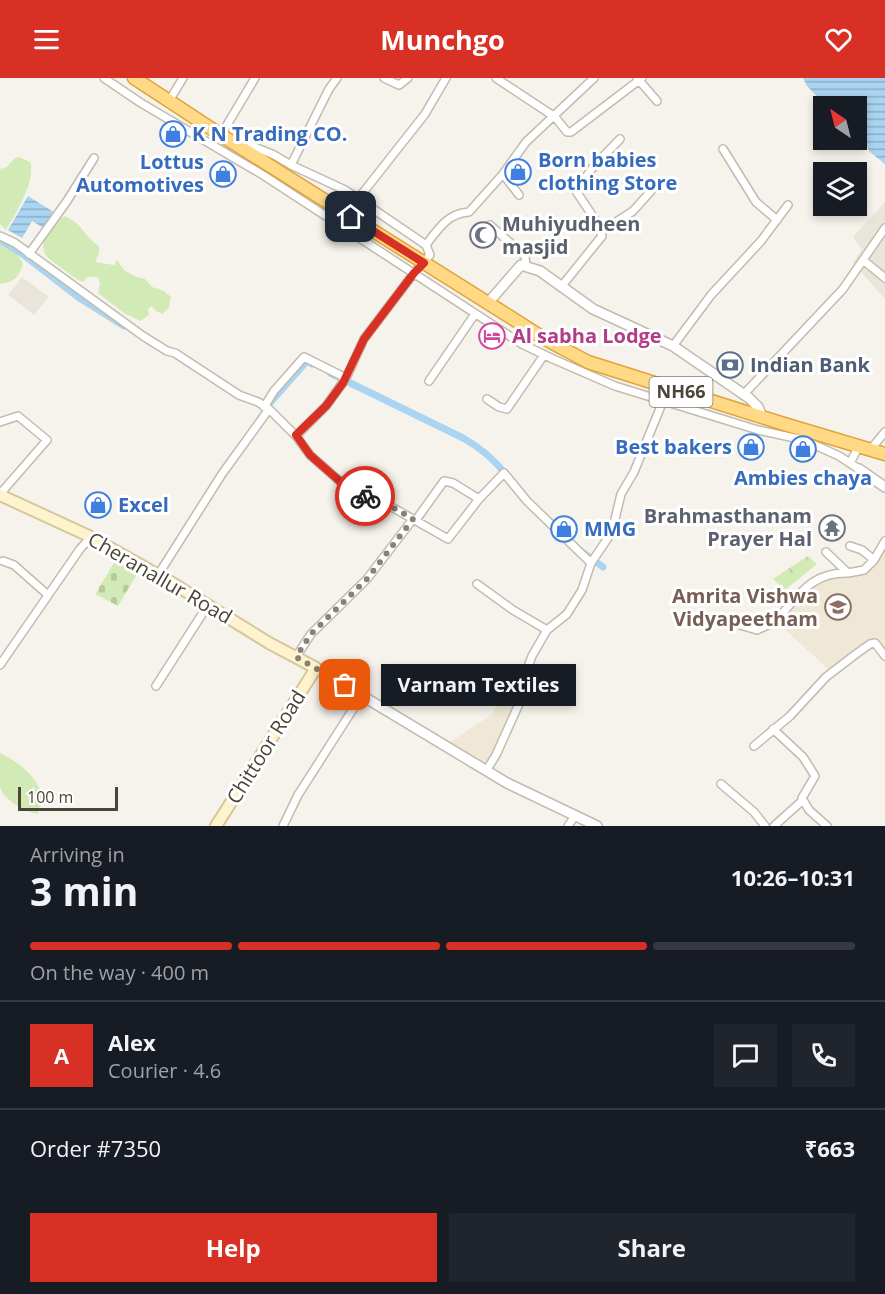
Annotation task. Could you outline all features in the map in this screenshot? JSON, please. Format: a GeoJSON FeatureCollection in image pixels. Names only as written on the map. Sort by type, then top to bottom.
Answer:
{"type":"FeatureCollection","features":[{"type":"Feature","properties":{"kind":"highway","name":"NH66"},"geometry":{"type":"LineString","coordinates":[[134,78],[545,339],[588,362],[762,417],[806,435],[885,454]]}},
{"type":"Feature","properties":{"kind":"main road","name":"Cheranallur Road"},"geometry":{"type":"LineString","coordinates":[[0,494],[91,537],[158,575],[268,643],[316,668]]}},
{"type":"Feature","properties":{"kind":"main road","name":"Chittoor Road"},"geometry":{"type":"LineString","coordinates":[[216,826],[316,668]]}},
{"type":"Feature","properties":{"kind":"street"},"geometry":{"type":"LineString","coordinates":[[104,78],[141,103],[263,175],[476,314],[544,355],[615,386],[663,401],[758,430],[806,435],[885,487]]}},
{"type":"Feature","properties":{"kind":"street"},"geometry":{"type":"LineString","coordinates":[[169,101],[183,78]]}},
{"type":"Feature","properties":{"kind":"street"},"geometry":{"type":"LineString","coordinates":[[255,78],[224,137],[238,139],[321,177],[426,245],[430,255],[364,339],[345,380],[326,406],[296,435]]}},
{"type":"Feature","properties":{"kind":"street"},"geometry":{"type":"LineString","coordinates":[[291,165],[329,89],[337,78]]}},
{"type":"Feature","properties":{"kind":"street"},"geometry":{"type":"LineString","coordinates":[[384,78],[399,85],[408,78]]}},
{"type":"Feature","properties":{"kind":"street"},"geometry":{"type":"LineString","coordinates":[[358,199],[425,114],[446,78]]}},
{"type":"Feature","properties":{"kind":"street"},"geometry":{"type":"LineString","coordinates":[[496,78],[555,117],[567,132],[574,131],[639,79],[657,101]]}},
{"type":"Feature","properties":{"kind":"street"},"geometry":{"type":"LineString","coordinates":[[469,212],[503,174],[526,142],[594,78]]}},
{"type":"Feature","properties":{"kind":"street"},"geometry":{"type":"LineString","coordinates":[[561,287],[599,242],[601,232],[576,191],[592,167],[620,139]]}},
{"type":"Feature","properties":{"kind":"street"},"geometry":{"type":"LineString","coordinates":[[723,149],[756,202],[777,220]]}},
{"type":"Feature","properties":{"kind":"street"},"geometry":{"type":"LineString","coordinates":[[29,254],[94,158]]}},
{"type":"Feature","properties":{"kind":"street"},"geometry":{"type":"LineString","coordinates":[[503,174],[519,195]]}},
{"type":"Feature","properties":{"kind":"street"},"geometry":{"type":"LineString","coordinates":[[601,232],[633,211],[651,191]]}},
{"type":"Feature","properties":{"kind":"street"},"geometry":{"type":"LineString","coordinates":[[673,346],[711,295],[761,241],[788,205]]}},
{"type":"Feature","properties":{"kind":"street"},"geometry":{"type":"LineString","coordinates":[[426,245],[456,212],[469,212],[476,218]]}},
{"type":"Feature","properties":{"kind":"street"},"geometry":{"type":"LineString","coordinates":[[490,225],[525,256],[526,266]]}},
{"type":"Feature","properties":{"kind":"street"},"geometry":{"type":"LineString","coordinates":[[744,394],[843,289],[883,234]]}},
{"type":"Feature","properties":{"kind":"street"},"geometry":{"type":"LineString","coordinates":[[0,236],[15,243],[143,336],[167,351],[175,353],[239,395],[266,408],[296,435],[310,455],[352,492],[383,502],[448,539],[479,499],[504,473],[526,501],[593,560]]}},
{"type":"Feature","properties":{"kind":"street"},"geometry":{"type":"LineString","coordinates":[[862,260],[885,278]]}},
{"type":"Feature","properties":{"kind":"street"},"geometry":{"type":"LineString","coordinates":[[488,303],[521,265],[540,271],[593,309],[673,346],[744,394],[758,407],[762,417]]}},
{"type":"Feature","properties":{"kind":"street"},"geometry":{"type":"LineString","coordinates":[[429,381],[476,314]]}},
{"type":"Feature","properties":{"kind":"street"},"geometry":{"type":"LineString","coordinates":[[487,399],[507,409],[544,355]]}},
{"type":"Feature","properties":{"kind":"street"},"geometry":{"type":"LineString","coordinates":[[158,575],[266,408],[274,391],[304,357],[345,380]]}},
{"type":"Feature","properties":{"kind":"street"},"geometry":{"type":"LineString","coordinates":[[486,771],[496,755],[523,695],[526,672],[532,656],[547,630],[567,614],[582,590],[593,560],[612,532],[621,494],[634,472],[663,401]]}},
{"type":"Feature","properties":{"kind":"street"},"geometry":{"type":"LineString","coordinates":[[0,422],[18,416],[47,440],[0,494]]}},
{"type":"Feature","properties":{"kind":"street"},"geometry":{"type":"LineString","coordinates":[[872,450],[885,432]]}},
{"type":"Feature","properties":{"kind":"street"},"geometry":{"type":"LineString","coordinates":[[850,464],[859,446]]}},
{"type":"Feature","properties":{"kind":"street"},"geometry":{"type":"LineString","coordinates":[[296,657],[311,634],[367,579],[444,481],[453,483],[479,499]]}},
{"type":"Feature","properties":{"kind":"street"},"geometry":{"type":"LineString","coordinates":[[2,660],[80,549],[91,537]]}},
{"type":"Feature","properties":{"kind":"street"},"geometry":{"type":"LineString","coordinates":[[740,625],[757,630],[775,621],[803,588],[821,577],[838,572],[864,570],[874,560],[885,542]]}},
{"type":"Feature","properties":{"kind":"street"},"geometry":{"type":"LineString","coordinates":[[850,546],[862,550],[874,560]]}},
{"type":"Feature","properties":{"kind":"street"},"geometry":{"type":"LineString","coordinates":[[826,552],[848,573]]}},
{"type":"Feature","properties":{"kind":"street"},"geometry":{"type":"LineString","coordinates":[[3,561],[14,565],[48,595]]}},
{"type":"Feature","properties":{"kind":"street"},"geometry":{"type":"LineString","coordinates":[[477,584],[513,610],[547,630]]}},
{"type":"Feature","properties":{"kind":"street"},"geometry":{"type":"LineString","coordinates":[[156,686],[208,605]]}},
{"type":"Feature","properties":{"kind":"street"},"geometry":{"type":"LineString","coordinates":[[754,746],[790,716],[826,677],[870,644],[875,643],[885,656]]}},
{"type":"Feature","properties":{"kind":"street"},"geometry":{"type":"LineString","coordinates":[[316,668],[507,783],[597,826]]}},
{"type":"Feature","properties":{"kind":"street"},"geometry":{"type":"LineString","coordinates":[[283,826],[298,795],[362,695]]}},
{"type":"Feature","properties":{"kind":"street"},"geometry":{"type":"LineString","coordinates":[[773,729],[803,757],[815,776],[803,800],[774,826]]}},
{"type":"Feature","properties":{"kind":"street"},"geometry":{"type":"LineString","coordinates":[[721,784],[746,804],[765,826]]}},
{"type":"Feature","properties":{"kind":"street"},"geometry":{"type":"LineString","coordinates":[[803,800],[809,810],[827,826]]}},
{"type":"Feature","properties":{"kind":"street"},"geometry":{"type":"LineString","coordinates":[[568,826],[575,816]]}},
{"type":"Feature","properties":{"kind":"shaded area"},"geometry":{"type":"Polygon","coordinates":[[[885,202],[885,299],[853,263],[862,249],[853,237],[885,202]]]}},
{"type":"Feature","properties":{"kind":"shaded area"},"geometry":{"type":"Polygon","coordinates":[[[22,277],[49,297],[34,315],[8,295],[22,277]]]}},
{"type":"Feature","properties":{"kind":"shaded area","name":"Amrita Vishwa Vidyapeetham"},"geometry":{"type":"Polygon","coordinates":[[[885,547],[885,650],[878,639],[864,644],[829,670],[778,623],[805,591],[822,580],[865,572],[885,547]]]}},
{"type":"Feature","properties":{"kind":"shaded area"},"geometry":{"type":"Polygon","coordinates":[[[511,683],[521,687],[516,710],[487,766],[446,745],[491,715],[511,683]]]}},
{"type":"Feature","properties":{"kind":"green space"},"geometry":{"type":"Polygon","coordinates":[[[19,157],[30,162],[30,178],[24,197],[6,230],[0,224],[0,169],[7,167],[19,157]]]}},
{"type":"Feature","properties":{"kind":"green space"},"geometry":{"type":"Polygon","coordinates":[[[65,216],[76,223],[99,246],[95,262],[114,265],[117,260],[124,270],[145,279],[152,287],[164,291],[171,297],[169,307],[163,314],[152,306],[148,309],[149,315],[140,321],[124,313],[98,293],[100,284],[98,277],[87,277],[83,282],[49,258],[43,245],[56,223],[65,216]]]}},
{"type":"Feature","properties":{"kind":"green space"},"geometry":{"type":"Polygon","coordinates":[[[0,243],[14,250],[23,263],[16,278],[0,284],[0,243]]]}},
{"type":"Feature","properties":{"kind":"green space"},"geometry":{"type":"Polygon","coordinates":[[[808,556],[817,564],[785,590],[773,579],[808,556]]]}},
{"type":"Feature","properties":{"kind":"green space"},"geometry":{"type":"Polygon","coordinates":[[[117,558],[140,569],[118,606],[95,594],[117,558]]]}},
{"type":"Feature","properties":{"kind":"green space"},"geometry":{"type":"Polygon","coordinates":[[[0,753],[13,760],[36,781],[41,797],[38,814],[16,805],[2,792],[0,753]]]}},
{"type":"Feature","properties":{"kind":"water"},"geometry":{"type":"Polygon","coordinates":[[[803,78],[885,78],[885,164],[867,147],[867,96],[816,96],[803,78]]]}},
{"type":"Feature","properties":{"kind":"water"},"geometry":{"type":"Polygon","coordinates":[[[28,196],[57,214],[47,230],[32,221],[22,238],[8,230],[28,196]]]}},
{"type":"Feature","properties":{"kind":"waterway"},"geometry":{"type":"LineString","coordinates":[[0,240],[21,253],[78,297],[124,326]]}},
{"type":"Feature","properties":{"kind":"waterway"},"geometry":{"type":"LineString","coordinates":[[269,404],[307,361],[312,364]]}},
{"type":"Feature","properties":{"kind":"waterway"},"geometry":{"type":"LineString","coordinates":[[330,373],[463,438],[487,455],[508,477]]}},
{"type":"Feature","properties":{"kind":"waterway"},"geometry":{"type":"LineString","coordinates":[[581,551],[603,567]]}},
{"type":"Feature","properties":{"kind":"way so far"},"geometry":{"type":"LineString","coordinates":[[345,685],[296,657],[311,634],[367,579],[413,519],[383,502],[365,496]]}},
{"type":"Feature","properties":{"kind":"place","name":"K N Trading CO."},"geometry":{"type":"Point","coordinates":[173,134]}},
{"type":"Feature","properties":{"kind":"place","name":"Born babies clothing Store"},"geometry":{"type":"Point","coordinates":[518,172]}},
{"type":"Feature","properties":{"kind":"place","name":"Lottus Automotives"},"geometry":{"type":"Point","coordinates":[223,174]}},
{"type":"Feature","properties":{"kind":"place","name":"Muhiyudheen masjid"},"geometry":{"type":"Point","coordinates":[483,235]}},
{"type":"Feature","properties":{"kind":"place","name":"Al sabha Lodge"},"geometry":{"type":"Point","coordinates":[492,336]}},
{"type":"Feature","properties":{"kind":"place","name":"Indian Bank"},"geometry":{"type":"Point","coordinates":[730,365]}},
{"type":"Feature","properties":{"kind":"place","name":"Best bakers"},"geometry":{"type":"Point","coordinates":[751,447]}},
{"type":"Feature","properties":{"kind":"place","name":"Ambies chaya"},"geometry":{"type":"Point","coordinates":[803,449]}},
{"type":"Feature","properties":{"kind":"place","name":"Excel"},"geometry":{"type":"Point","coordinates":[98,505]}},
{"type":"Feature","properties":{"kind":"place","name":"Brahmasthanam Prayer Hal"},"geometry":{"type":"Point","coordinates":[832,528]}},
{"type":"Feature","properties":{"kind":"place","name":"MMG"},"geometry":{"type":"Point","coordinates":[564,529]}},
{"type":"Feature","properties":{"kind":"place","name":"Amrita Vishwa Vidyapeetham"},"geometry":{"type":"Point","coordinates":[838,607]}},
{"type":"Feature","properties":{"kind":"place","name":"Varnam Textiles"},"geometry":{"type":"Point","coordinates":[345,685]}},
{"type":"Feature","properties":{"kind":"route"},"geometry":{"type":"LineString","coordinates":[[351,217],[424,263],[364,339],[346,378],[326,406],[303,431],[296,435],[310,455],[352,492],[365,496]]}}]}
